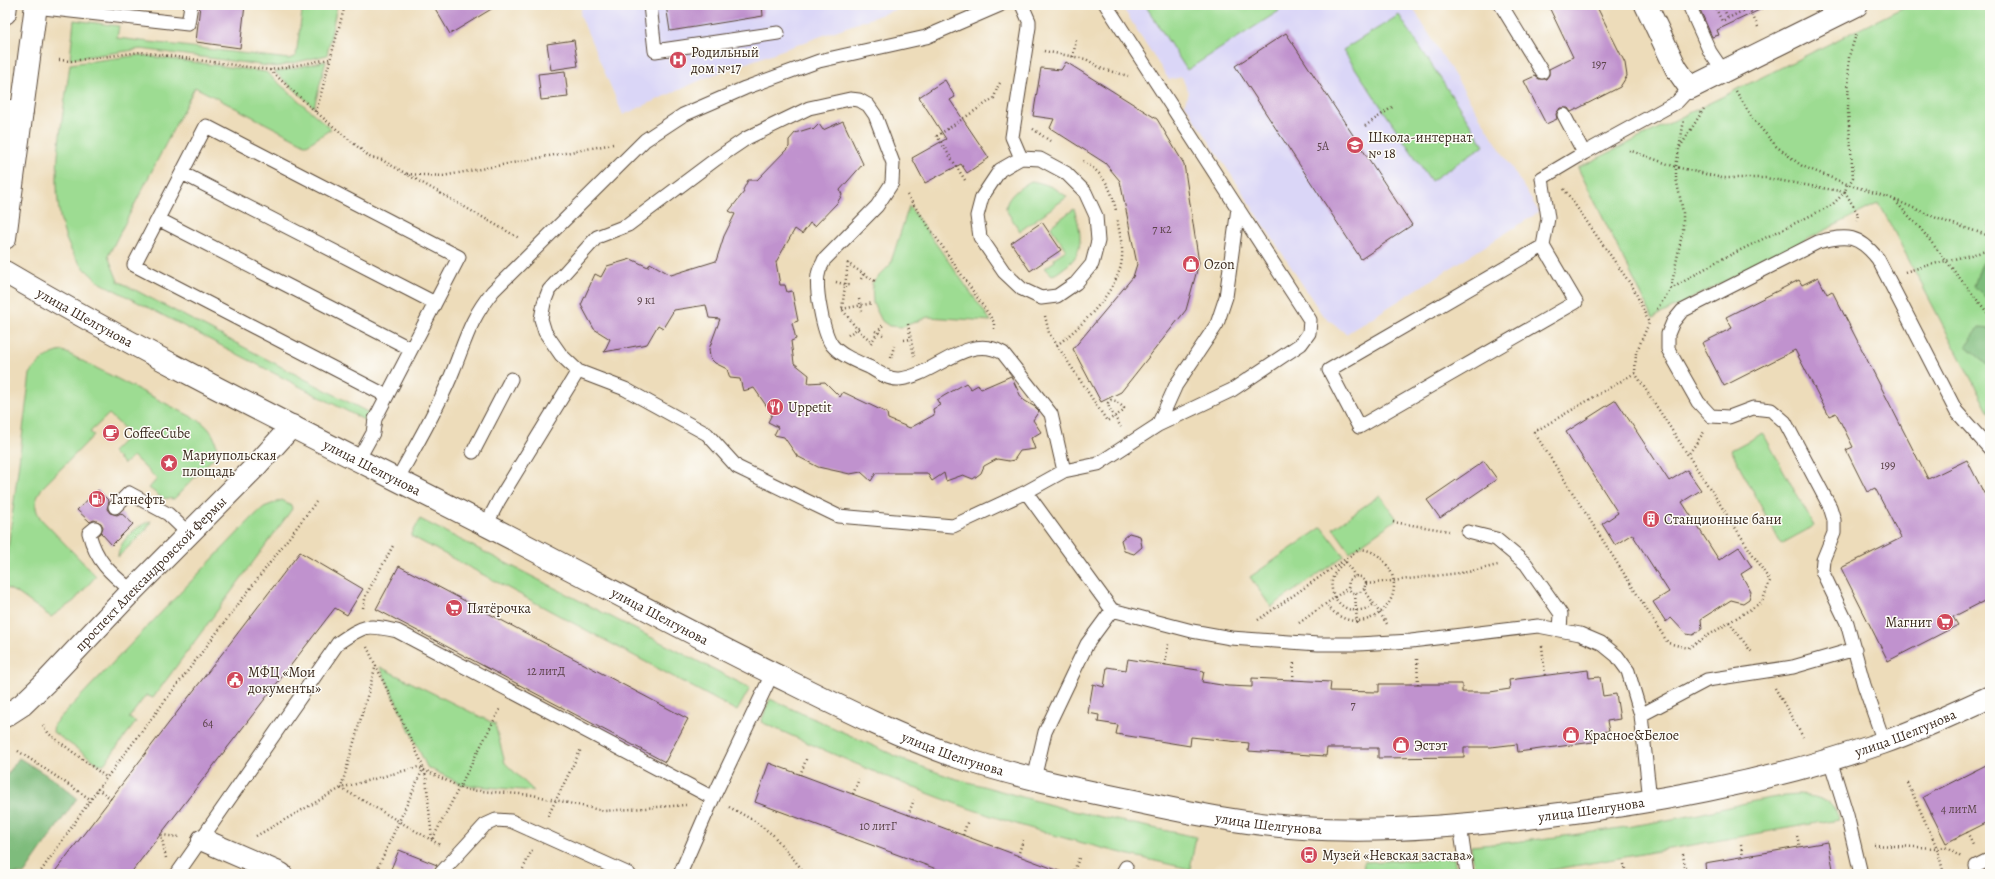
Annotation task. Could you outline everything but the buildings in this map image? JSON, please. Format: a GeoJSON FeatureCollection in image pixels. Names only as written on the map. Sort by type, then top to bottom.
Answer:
{"type":"FeatureCollection","features":[{"type":"Feature","properties":{"kind":"street"},"geometry":{"type":"LineString","coordinates":[[5,14],[6,5]]}},
{"type":"Feature","properties":{"kind":"street"},"geometry":{"type":"LineString","coordinates":[[1646,5],[1676,68],[1684,95],[1729,80],[1853,6]]}},
{"type":"Feature","properties":{"kind":"street"},"geometry":{"type":"LineString","coordinates":[[5,238],[13,111],[36,6]]}},
{"type":"Feature","properties":{"kind":"street","name":"улица Шелгунова"},"geometry":{"type":"LineString","coordinates":[[5,272],[110,331],[292,426],[772,674],[879,726],[957,756],[1034,779],[1212,818],[1263,825],[1350,829],[1460,825],[1592,811],[1737,784],[1830,760],[1884,742],[1942,719],[1990,697]]}},
{"type":"Feature","properties":{"kind":"street","name":"проспект Александровской Фермы"},"geometry":{"type":"LineString","coordinates":[[5,716],[22,705],[46,682],[292,426]]}},
{"type":"Feature","properties":{"kind":"street"},"geometry":{"type":"LineString","coordinates":[[202,840],[281,874]]}},
{"type":"Feature","properties":{"kind":"lane"},"geometry":{"type":"LineString","coordinates":[[36,6],[188,24],[192,5]]}},
{"type":"Feature","properties":{"kind":"lane"},"geometry":{"type":"LineString","coordinates":[[650,5],[655,51],[778,33]]}},
{"type":"Feature","properties":{"kind":"lane"},"geometry":{"type":"LineString","coordinates":[[398,480],[453,371],[470,326],[481,306],[493,291],[645,140],[683,115],[745,88],[819,61],[926,36],[1000,5]]}},
{"type":"Feature","properties":{"kind":"lane"},"geometry":{"type":"LineString","coordinates":[[1020,158],[1012,138],[1029,27],[1029,21],[1022,5]]}},
{"type":"Feature","properties":{"kind":"lane"},"geometry":{"type":"LineString","coordinates":[[1064,471],[1050,414],[1011,361],[994,347],[974,347],[918,374],[897,379],[884,375],[843,354],[832,345],[826,331],[822,313],[818,284],[819,271],[824,260],[877,206],[892,183],[893,163],[875,115],[868,105],[859,100],[850,99],[809,108],[747,138],[716,159],[628,226],[597,237],[549,290],[544,303],[541,319],[545,332],[560,355],[578,371],[625,389],[693,426],[707,434],[737,467],[838,516],[953,526],[1026,492],[1064,471],[1098,464],[1158,425],[1232,390],[1300,344],[1309,333],[1310,320],[1106,5]]}},
{"type":"Feature","properties":{"kind":"lane"},"geometry":{"type":"LineString","coordinates":[[1501,5],[1542,72]]}},
{"type":"Feature","properties":{"kind":"lane"},"geometry":{"type":"LineString","coordinates":[[1689,5],[1710,52],[1729,80]]}},
{"type":"Feature","properties":{"kind":"lane"},"geometry":{"type":"LineString","coordinates":[[1543,246],[1329,370],[1359,427],[1576,302],[1543,246],[1548,218],[1542,178],[1684,95]]}},
{"type":"Feature","properties":{"kind":"lane"},"geometry":{"type":"LineString","coordinates":[[1564,115],[1584,153]]}},
{"type":"Feature","properties":{"kind":"lane"},"geometry":{"type":"LineString","coordinates":[[358,460],[372,433],[375,419],[387,396],[411,349],[459,257],[206,126],[134,265],[387,396]]}},
{"type":"Feature","properties":{"kind":"lane"},"geometry":{"type":"LineString","coordinates":[[1020,158],[1040,159],[1066,173],[1085,192],[1096,216],[1098,241],[1092,264],[1076,283],[1057,296],[1041,298],[1022,289],[1004,272],[980,236],[977,216],[982,197],[1000,170],[1020,158]]}},
{"type":"Feature","properties":{"kind":"lane"},"geometry":{"type":"LineString","coordinates":[[182,173],[435,303]]}},
{"type":"Feature","properties":{"kind":"lane"},"geometry":{"type":"LineString","coordinates":[[1158,425],[1176,385],[1217,324],[1226,297],[1238,208]]}},
{"type":"Feature","properties":{"kind":"lane"},"geometry":{"type":"LineString","coordinates":[[158,219],[411,349]]}},
{"type":"Feature","properties":{"kind":"lane"},"geometry":{"type":"LineString","coordinates":[[1884,742],[1864,685],[1847,623],[1822,571],[1823,560],[1834,533],[1834,520],[1830,507],[1785,422],[1771,410],[1753,408],[1729,417],[1711,416],[1698,402],[1668,349],[1668,334],[1670,328],[1682,311],[1818,242],[1838,236],[1855,238],[1868,246],[1878,259],[1956,411],[1990,448]]}},
{"type":"Feature","properties":{"kind":"lane"},"geometry":{"type":"LineString","coordinates":[[486,525],[499,500],[578,371]]}},
{"type":"Feature","properties":{"kind":"lane"},"geometry":{"type":"LineString","coordinates":[[473,452],[511,379]]}},
{"type":"Feature","properties":{"kind":"lane"},"geometry":{"type":"LineString","coordinates":[[1026,492],[1112,610],[1192,631],[1252,639],[1293,642],[1358,644],[1399,642],[1540,626],[1580,634],[1601,643],[1618,656],[1628,670],[1641,715],[1650,801]]}},
{"type":"Feature","properties":{"kind":"lane"},"geometry":{"type":"LineString","coordinates":[[115,507],[129,494],[168,514],[189,534]]}},
{"type":"Feature","properties":{"kind":"lane"},"geometry":{"type":"LineString","coordinates":[[95,528],[89,533],[93,549],[109,572],[132,591]]}},
{"type":"Feature","properties":{"kind":"lane"},"geometry":{"type":"LineString","coordinates":[[1468,532],[1496,539],[1522,560],[1561,614],[1560,630]]}},
{"type":"Feature","properties":{"kind":"lane"},"geometry":{"type":"LineString","coordinates":[[1034,779],[1045,732],[1087,644],[1112,610]]}},
{"type":"Feature","properties":{"kind":"lane"},"geometry":{"type":"LineString","coordinates":[[177,874],[338,643],[359,629],[376,627],[397,631],[713,798]]}},
{"type":"Feature","properties":{"kind":"lane"},"geometry":{"type":"LineString","coordinates":[[1641,715],[1707,680],[1793,667],[1855,649]]}},
{"type":"Feature","properties":{"kind":"lane"},"geometry":{"type":"LineString","coordinates":[[680,874],[713,798],[772,674]]}},
{"type":"Feature","properties":{"kind":"lane"},"geometry":{"type":"LineString","coordinates":[[1830,760],[1847,815],[1861,874]]}},
{"type":"Feature","properties":{"kind":"lane"},"geometry":{"type":"LineString","coordinates":[[440,874],[485,825],[496,820],[511,822],[629,874]]}},
{"type":"Feature","properties":{"kind":"lane"},"geometry":{"type":"LineString","coordinates":[[1460,825],[1467,874]]}},
{"type":"Feature","properties":{"kind":"lane"},"geometry":{"type":"LineString","coordinates":[[1976,866],[1990,859]]}},
{"type":"Feature","properties":{"kind":"path"},"geometry":{"type":"LineString","coordinates":[[316,112],[345,5]]}},
{"type":"Feature","properties":{"kind":"path"},"geometry":{"type":"LineString","coordinates":[[1714,5],[1722,21],[1755,5]]}},
{"type":"Feature","properties":{"kind":"path"},"geometry":{"type":"LineString","coordinates":[[1722,5],[1728,18]]}},
{"type":"Feature","properties":{"kind":"path"},"geometry":{"type":"LineString","coordinates":[[1749,8],[1759,28]]}},
{"type":"Feature","properties":{"kind":"path"},"geometry":{"type":"LineString","coordinates":[[1671,289],[1716,262],[1832,205],[1845,192],[1853,177],[1848,112],[1849,56],[1854,39]]}},
{"type":"Feature","properties":{"kind":"path"},"geometry":{"type":"LineString","coordinates":[[1073,56],[1076,40]]}},
{"type":"Feature","properties":{"kind":"path"},"geometry":{"type":"LineString","coordinates":[[1041,50],[1086,59],[1102,69],[1129,76]]}},
{"type":"Feature","properties":{"kind":"path"},"geometry":{"type":"LineString","coordinates":[[59,60],[71,62],[141,52],[270,70],[330,59]]}},
{"type":"Feature","properties":{"kind":"path"},"geometry":{"type":"LineString","coordinates":[[270,70],[316,112],[370,157],[382,160],[537,248]]}},
{"type":"Feature","properties":{"kind":"path"},"geometry":{"type":"LineString","coordinates":[[1729,80],[1752,118],[1776,146],[1802,166],[1848,185],[1893,200],[1941,220],[1990,236]]}},
{"type":"Feature","properties":{"kind":"path"},"geometry":{"type":"LineString","coordinates":[[965,180],[937,136],[994,98],[997,88],[1002,81]]}},
{"type":"Feature","properties":{"kind":"path"},"geometry":{"type":"LineString","coordinates":[[1656,312],[1671,289],[1683,223],[1683,212],[1676,178],[1676,167],[1682,129],[1687,112],[1684,95]]}},
{"type":"Feature","properties":{"kind":"path"},"geometry":{"type":"LineString","coordinates":[[1679,149],[1707,105]]}},
{"type":"Feature","properties":{"kind":"path"},"geometry":{"type":"LineString","coordinates":[[1365,126],[1394,106]]}},
{"type":"Feature","properties":{"kind":"path"},"geometry":{"type":"LineString","coordinates":[[407,174],[444,176],[617,143]]}},
{"type":"Feature","properties":{"kind":"path"},"geometry":{"type":"LineString","coordinates":[[1623,147],[1676,167],[1722,178],[1766,178],[1845,192],[1858,214]]}},
{"type":"Feature","properties":{"kind":"path"},"geometry":{"type":"LineString","coordinates":[[1555,171],[1570,200],[1634,289],[1649,323]]}},
{"type":"Feature","properties":{"kind":"path"},"geometry":{"type":"LineString","coordinates":[[892,183],[910,198],[994,322],[994,347]]}},
{"type":"Feature","properties":{"kind":"path"},"geometry":{"type":"LineString","coordinates":[[1893,200],[1920,228],[1990,316]]}},
{"type":"Feature","properties":{"kind":"path"},"geometry":{"type":"LineString","coordinates":[[1887,278],[1936,262],[1946,262],[1990,250]]}},
{"type":"Feature","properties":{"kind":"path"},"geometry":{"type":"LineString","coordinates":[[832,253],[875,281]]}},
{"type":"Feature","properties":{"kind":"path"},"geometry":{"type":"LineString","coordinates":[[848,263],[842,309],[857,329],[872,342]]}},
{"type":"Feature","properties":{"kind":"path"},"geometry":{"type":"LineString","coordinates":[[861,279],[864,274]]}},
{"type":"Feature","properties":{"kind":"path"},"geometry":{"type":"LineString","coordinates":[[1041,298],[1049,333],[1107,421],[1122,412],[1124,408],[1116,401],[1111,400],[1108,403],[1108,408]]}},
{"type":"Feature","properties":{"kind":"path"},"geometry":{"type":"LineString","coordinates":[[859,299],[862,311]]}},
{"type":"Feature","properties":{"kind":"path"},"geometry":{"type":"LineString","coordinates":[[822,313],[873,303]]}},
{"type":"Feature","properties":{"kind":"path"},"geometry":{"type":"LineString","coordinates":[[1635,373],[1534,432],[1668,643],[1688,648],[1762,602],[1770,581],[1635,373],[1636,353],[1652,317]]}},
{"type":"Feature","properties":{"kind":"path"},"geometry":{"type":"LineString","coordinates":[[859,362],[884,322]]}},
{"type":"Feature","properties":{"kind":"path"},"geometry":{"type":"LineString","coordinates":[[908,324],[918,374]]}},
{"type":"Feature","properties":{"kind":"path"},"geometry":{"type":"LineString","coordinates":[[877,331],[883,335]]}},
{"type":"Feature","properties":{"kind":"path"},"geometry":{"type":"LineString","coordinates":[[904,340],[911,339]]}},
{"type":"Feature","properties":{"kind":"path"},"geometry":{"type":"LineString","coordinates":[[1688,455],[1707,429],[1711,416]]}},
{"type":"Feature","properties":{"kind":"path"},"geometry":{"type":"LineString","coordinates":[[39,874],[106,777],[316,502]]}},
{"type":"Feature","properties":{"kind":"path"},"geometry":{"type":"LineString","coordinates":[[1393,522],[1447,531],[1468,532]]}},
{"type":"Feature","properties":{"kind":"path"},"geometry":{"type":"LineString","coordinates":[[394,544],[366,595],[359,629],[423,768],[426,777],[432,840]]}},
{"type":"Feature","properties":{"kind":"path"},"geometry":{"type":"LineString","coordinates":[[1326,604],[1338,617],[1357,622],[1366,621],[1380,613],[1388,603],[1392,595],[1393,581],[1388,567],[1375,553],[1360,549],[1338,567],[1332,578],[1332,592],[1335,598],[1344,607],[1356,611],[1363,610],[1374,604]]}},
{"type":"Feature","properties":{"kind":"path"},"geometry":{"type":"LineString","coordinates":[[1366,584],[1468,572],[1522,560]]}},
{"type":"Feature","properties":{"kind":"path"},"geometry":{"type":"LineString","coordinates":[[1345,561],[1355,576]]}},
{"type":"Feature","properties":{"kind":"path"},"geometry":{"type":"LineString","coordinates":[[1252,639],[1256,622],[1345,561]]}},
{"type":"Feature","properties":{"kind":"path"},"geometry":{"type":"LineString","coordinates":[[1293,642],[1296,625],[1348,588],[1349,580],[1355,576],[1361,577],[1366,584]]}},
{"type":"Feature","properties":{"kind":"path"},"geometry":{"type":"LineString","coordinates":[[1355,594],[1361,593],[1366,584]]}},
{"type":"Feature","properties":{"kind":"path"},"geometry":{"type":"LineString","coordinates":[[1348,588],[1355,594],[1358,644]]}},
{"type":"Feature","properties":{"kind":"path"},"geometry":{"type":"LineString","coordinates":[[1364,589],[1399,642]]}},
{"type":"Feature","properties":{"kind":"path"},"geometry":{"type":"LineString","coordinates":[[1729,622],[1738,635]]}},
{"type":"Feature","properties":{"kind":"path"},"geometry":{"type":"LineString","coordinates":[[1540,626],[1545,675]]}},
{"type":"Feature","properties":{"kind":"path"},"geometry":{"type":"LineString","coordinates":[[1416,640],[1418,684]]}},
{"type":"Feature","properties":{"kind":"path"},"geometry":{"type":"LineString","coordinates":[[341,788],[376,664]]}},
{"type":"Feature","properties":{"kind":"path"},"geometry":{"type":"LineString","coordinates":[[432,840],[509,691]]}},
{"type":"Feature","properties":{"kind":"path"},"geometry":{"type":"LineString","coordinates":[[1779,694],[1803,737]]}},
{"type":"Feature","properties":{"kind":"path"},"geometry":{"type":"LineString","coordinates":[[43,725],[49,734],[106,777]]}},
{"type":"Feature","properties":{"kind":"path"},"geometry":{"type":"LineString","coordinates":[[548,814],[583,745]]}},
{"type":"Feature","properties":{"kind":"path"},"geometry":{"type":"LineString","coordinates":[[18,751],[90,799]]}},
{"type":"Feature","properties":{"kind":"path"},"geometry":{"type":"LineString","coordinates":[[800,775],[807,757]]}},
{"type":"Feature","properties":{"kind":"path"},"geometry":{"type":"LineString","coordinates":[[229,851],[341,788],[418,767],[423,768],[459,788],[533,795],[604,810],[685,806],[713,798],[752,820],[773,835],[806,874]]}},
{"type":"Feature","properties":{"kind":"path"},"geometry":{"type":"LineString","coordinates":[[375,874],[423,768]]}},
{"type":"Feature","properties":{"kind":"path"},"geometry":{"type":"LineString","coordinates":[[853,794],[859,779]]}},
{"type":"Feature","properties":{"kind":"path"},"geometry":{"type":"LineString","coordinates":[[1908,783],[1937,848],[1944,874]]}},
{"type":"Feature","properties":{"kind":"path"},"geometry":{"type":"LineString","coordinates":[[341,788],[457,855]]}},
{"type":"Feature","properties":{"kind":"path"},"geometry":{"type":"LineString","coordinates":[[98,789],[111,799]]}},
{"type":"Feature","properties":{"kind":"path"},"geometry":{"type":"LineString","coordinates":[[908,815],[914,800]]}},
{"type":"Feature","properties":{"kind":"path"},"geometry":{"type":"LineString","coordinates":[[962,835],[968,820]]}},
{"type":"Feature","properties":{"kind":"path"},"geometry":{"type":"LineString","coordinates":[[1798,836],[1800,847]]}},
{"type":"Feature","properties":{"kind":"path"},"geometry":{"type":"LineString","coordinates":[[1018,856],[1023,840]]}},
{"type":"Feature","properties":{"kind":"path"},"geometry":{"type":"LineString","coordinates":[[1741,845],[1743,857]]}},
{"type":"Feature","properties":{"kind":"path"},"geometry":{"type":"LineString","coordinates":[[1853,845],[1945,847],[1976,866]]}},
{"type":"Feature","properties":{"kind":"path"},"geometry":{"type":"LineString","coordinates":[[1683,854],[1685,867]]}},
{"type":"Feature","properties":{"kind":"path"},"geometry":{"type":"LineString","coordinates":[[1073,874],[1079,858]]}},
{"type":"Feature","properties":{"kind":"path"},"geometry":{"type":"LineString","coordinates":[[1624,864],[1626,874]]}},
{"type":"Feature","properties":{"kind":"shaded area","name":"Родильный дом №17"},"geometry":{"type":"Polygon","coordinates":[[[582,5],[908,5],[710,76],[623,115],[580,15],[582,5]]]}},
{"type":"Feature","properties":{"kind":"shaded area","name":"Школа-интернат № 18"},"geometry":{"type":"Polygon","coordinates":[[[1121,5],[1411,5],[1539,212],[1346,334],[1321,313],[1185,104],[1188,92],[1182,77],[1169,80],[1121,5]]]}},
{"type":"Feature","properties":{"kind":"green space"},"geometry":{"type":"Polygon","coordinates":[[[303,5],[337,5],[327,55],[276,67],[141,49],[70,59],[74,20],[119,26],[117,38],[289,59],[296,56],[303,5]]]}},
{"type":"Feature","properties":{"kind":"green space"},"geometry":{"type":"Polygon","coordinates":[[[1152,5],[1275,5],[1279,11],[1187,70],[1147,8],[1152,5]]]}},
{"type":"Feature","properties":{"kind":"green space"},"geometry":{"type":"Polygon","coordinates":[[[1908,5],[1990,5],[1990,415],[1879,203],[1653,318],[1578,168],[1908,5]]]}},
{"type":"Feature","properties":{"kind":"green space"},"geometry":{"type":"Polygon","coordinates":[[[1399,15],[1484,145],[1431,181],[1343,50],[1399,15]]]}},
{"type":"Feature","properties":{"kind":"green space"},"geometry":{"type":"Polygon","coordinates":[[[140,55],[266,72],[331,129],[307,145],[195,87],[108,256],[118,281],[373,415],[368,422],[99,282],[76,259],[63,229],[58,207],[57,183],[60,134],[70,64],[140,55]]]}},
{"type":"Feature","properties":{"kind":"green space"},"geometry":{"type":"Polygon","coordinates":[[[326,61],[314,107],[275,72],[326,61]]]}},
{"type":"Feature","properties":{"kind":"green space"},"geometry":{"type":"Polygon","coordinates":[[[1031,181],[1050,186],[1067,197],[1020,231],[1006,210],[1006,205],[1014,193],[1031,181]]]}},
{"type":"Feature","properties":{"kind":"green space"},"geometry":{"type":"Polygon","coordinates":[[[909,206],[991,321],[928,317],[902,327],[889,326],[882,321],[873,303],[872,283],[890,265],[909,206]]]}},
{"type":"Feature","properties":{"kind":"green space"},"geometry":{"type":"Polygon","coordinates":[[[1074,209],[1080,233],[1079,248],[1072,261],[1059,272],[1052,275],[1045,268],[1055,261],[1054,258],[1066,250],[1051,228],[1052,225],[1074,209]]]}},
{"type":"Feature","properties":{"kind":"green space"},"geometry":{"type":"Polygon","coordinates":[[[1990,251],[1990,302],[1974,286],[1981,266],[1990,251]]]}},
{"type":"Feature","properties":{"kind":"green space"},"geometry":{"type":"Polygon","coordinates":[[[1979,328],[1990,329],[1990,367],[1966,346],[1979,328]]]}},
{"type":"Feature","properties":{"kind":"green space"},"geometry":{"type":"Polygon","coordinates":[[[63,351],[200,421],[213,435],[217,454],[174,499],[162,498],[149,488],[157,479],[133,456],[124,464],[112,452],[130,434],[109,414],[90,432],[94,435],[42,488],[36,500],[38,515],[41,519],[96,576],[74,601],[51,617],[19,594],[5,587],[5,573],[30,374],[44,359],[63,351]]]}},
{"type":"Feature","properties":{"kind":"green space"},"geometry":{"type":"Polygon","coordinates":[[[1763,433],[1814,526],[1781,544],[1731,450],[1763,433]]]}},
{"type":"Feature","properties":{"kind":"green space"},"geometry":{"type":"Polygon","coordinates":[[[1380,495],[1397,519],[1350,552],[1333,528],[1380,495]]]}},
{"type":"Feature","properties":{"kind":"green space"},"geometry":{"type":"Polygon","coordinates":[[[282,500],[291,505],[292,509],[153,698],[146,695],[129,718],[136,722],[104,764],[99,764],[53,732],[54,724],[253,517],[264,507],[282,500]]]}},
{"type":"Feature","properties":{"kind":"green space"},"geometry":{"type":"Polygon","coordinates":[[[420,519],[750,688],[737,711],[411,536],[420,519]]]}},
{"type":"Feature","properties":{"kind":"green space"},"geometry":{"type":"Polygon","coordinates":[[[151,521],[146,530],[118,557],[121,546],[129,535],[140,526],[151,521]]]}},
{"type":"Feature","properties":{"kind":"green space"},"geometry":{"type":"Polygon","coordinates":[[[1322,527],[1344,556],[1271,607],[1250,577],[1322,527]]]}},
{"type":"Feature","properties":{"kind":"green space"},"geometry":{"type":"Polygon","coordinates":[[[380,667],[495,724],[505,763],[534,791],[463,785],[427,767],[380,667]]]}},
{"type":"Feature","properties":{"kind":"green space"},"geometry":{"type":"Polygon","coordinates":[[[770,699],[909,762],[950,777],[1073,811],[1196,837],[1190,869],[1048,834],[965,807],[887,777],[761,722],[770,699]]]}},
{"type":"Feature","properties":{"kind":"green space"},"geometry":{"type":"Polygon","coordinates":[[[19,758],[56,781],[77,798],[24,874],[5,874],[5,778],[19,758]]]}},
{"type":"Feature","properties":{"kind":"green space"},"geometry":{"type":"Polygon","coordinates":[[[1797,795],[1810,796],[1823,800],[1833,807],[1839,819],[1529,874],[1475,874],[1471,846],[1551,838],[1631,826],[1684,817],[1769,798],[1797,795]]]}},
{"type":"Feature","properties":{"kind":"green space"},"geometry":{"type":"Polygon","coordinates":[[[1454,858],[1457,874],[1363,874],[1364,862],[1454,858]]]}},
{"type":"Feature","properties":{"kind":"place","name":"Родильный дом №17"},"geometry":{"type":"Point","coordinates":[678,60]}},
{"type":"Feature","properties":{"kind":"place","name":"Школа-интернат № 18"},"geometry":{"type":"Point","coordinates":[1355,145]}},
{"type":"Feature","properties":{"kind":"place","name":"Ozon"},"geometry":{"type":"Point","coordinates":[1191,264]}},
{"type":"Feature","properties":{"kind":"place","name":"Uppetit"},"geometry":{"type":"Point","coordinates":[775,407]}},
{"type":"Feature","properties":{"kind":"place","name":"CoffeeCube"},"geometry":{"type":"Point","coordinates":[111,433]}},
{"type":"Feature","properties":{"kind":"place","name":"Мариупольская площадь"},"geometry":{"type":"Point","coordinates":[169,463]}},
{"type":"Feature","properties":{"kind":"place","name":"Татнефть"},"geometry":{"type":"Point","coordinates":[97,499]}},
{"type":"Feature","properties":{"kind":"place","name":"Станционные бани"},"geometry":{"type":"Point","coordinates":[1651,519]}},
{"type":"Feature","properties":{"kind":"place","name":"Пятёрочка"},"geometry":{"type":"Point","coordinates":[454,608]}},
{"type":"Feature","properties":{"kind":"place","name":"Магнит"},"geometry":{"type":"Point","coordinates":[1945,622]}},
{"type":"Feature","properties":{"kind":"place","name":"МФЦ «Мои документы»"},"geometry":{"type":"Point","coordinates":[235,680]}},
{"type":"Feature","properties":{"kind":"place","name":"Красное&Белое"},"geometry":{"type":"Point","coordinates":[1571,735]}},
{"type":"Feature","properties":{"kind":"place","name":"Эстэт"},"geometry":{"type":"Point","coordinates":[1401,745]}},
{"type":"Feature","properties":{"kind":"place","name":"Музей «Невская застава»"},"geometry":{"type":"Point","coordinates":[1309,855]}}]}
